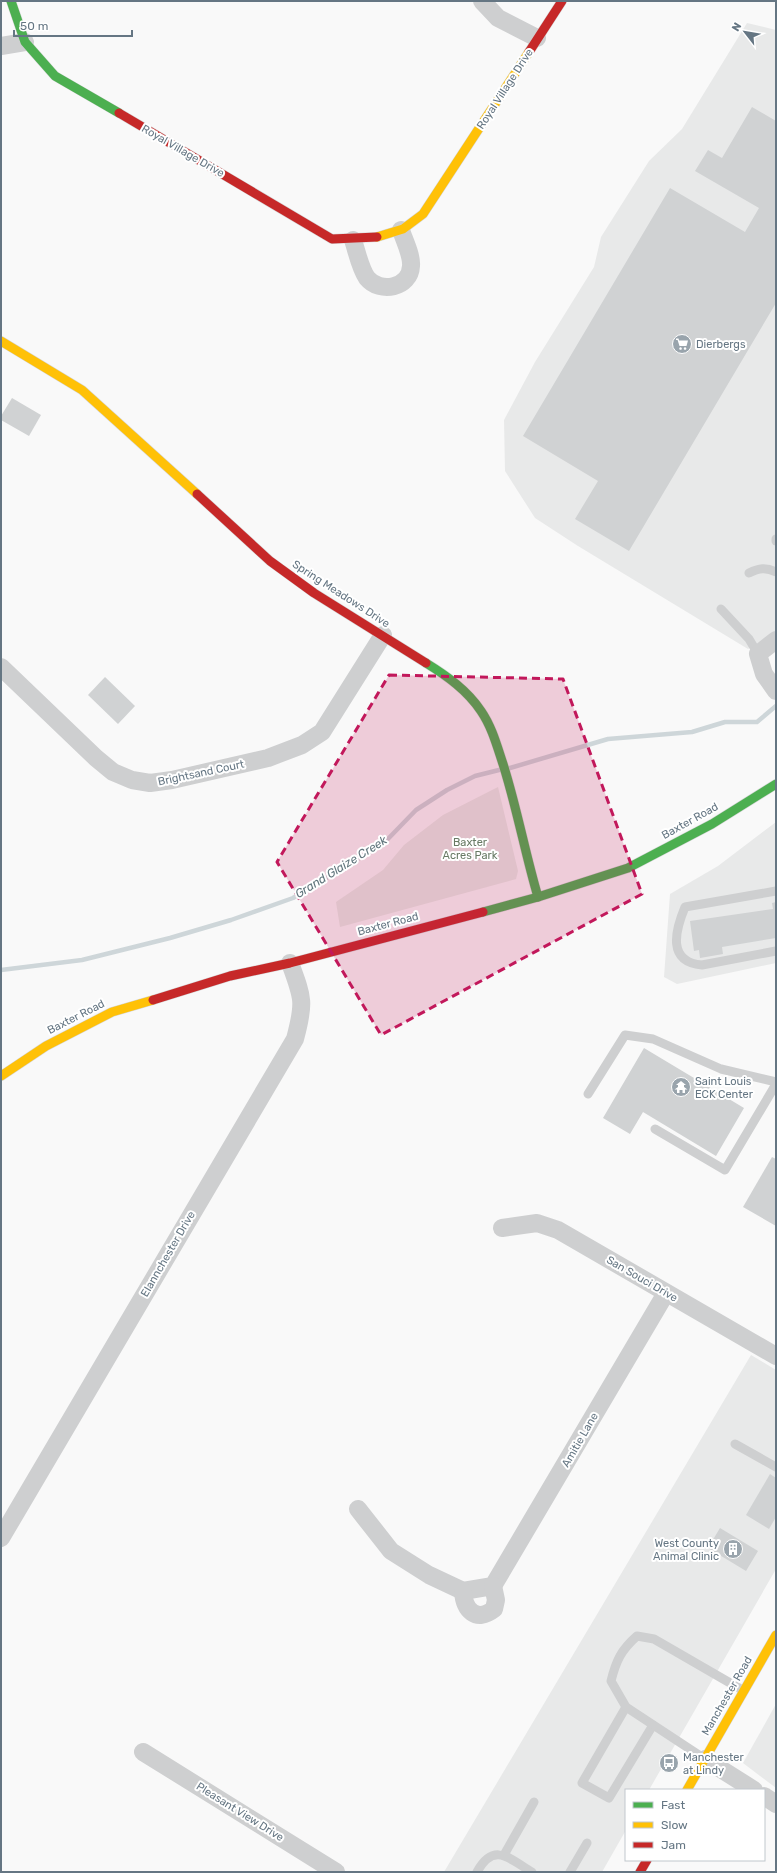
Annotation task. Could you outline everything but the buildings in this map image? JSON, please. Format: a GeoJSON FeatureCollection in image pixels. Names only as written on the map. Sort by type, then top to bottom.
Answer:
{"type":"FeatureCollection","features":[{"type":"Feature","properties":{"kind":"main road","name":"Royal Village Drive"},"geometry":{"type":"LineString","coordinates":[[8,3],[25,42],[55,76],[332,239],[354,240],[379,237],[401,230],[423,214],[562,1]]}},
{"type":"Feature","properties":{"kind":"main road","name":"Spring Meadows Drive"},"geometry":{"type":"LineString","coordinates":[[1,341],[82,390],[270,561],[314,593],[447,676],[463,690],[474,702],[489,724],[497,745],[513,798],[538,897]]}},
{"type":"Feature","properties":{"kind":"main road","name":"Baxter Road"},"geometry":{"type":"LineString","coordinates":[[1,1076],[46,1046],[112,1012],[230,976],[290,962],[538,897],[628,868],[712,824],[776,784]]}},
{"type":"Feature","properties":{"kind":"main road","name":"Manchester Road"},"geometry":{"type":"LineString","coordinates":[[688,1789],[776,1635]]}},
{"type":"Feature","properties":{"kind":"main road"},"geometry":{"type":"LineString","coordinates":[[640,1872],[646,1861]]}},
{"type":"Feature","properties":{"kind":"street"},"geometry":{"type":"LineString","coordinates":[[482,1],[498,18],[537,38]]}},
{"type":"Feature","properties":{"kind":"street"},"geometry":{"type":"LineString","coordinates":[[1,46],[25,42]]}},
{"type":"Feature","properties":{"kind":"street"},"geometry":{"type":"LineString","coordinates":[[354,240],[368,279],[380,287],[392,287],[406,279],[411,265],[401,230]]}},
{"type":"Feature","properties":{"kind":"street","name":"Brightsand Court"},"geometry":{"type":"LineString","coordinates":[[1,667],[96,758],[113,772],[132,780],[150,783],[172,780],[268,758],[302,745],[322,732],[383,635]]}},
{"type":"Feature","properties":{"kind":"street"},"geometry":{"type":"LineString","coordinates":[[776,640],[758,654],[764,674],[776,691]]}},
{"type":"Feature","properties":{"kind":"street","name":"Elannchester Drive"},"geometry":{"type":"LineString","coordinates":[[1,1538],[295,1039],[303,1006],[301,993],[290,962]]}},
{"type":"Feature","properties":{"kind":"street","name":"San Souci Drive"},"geometry":{"type":"LineString","coordinates":[[502,1228],[537,1223],[558,1230],[776,1356]]}},
{"type":"Feature","properties":{"kind":"street","name":"Amitie Lane"},"geometry":{"type":"LineString","coordinates":[[493,1586],[666,1293]]}},
{"type":"Feature","properties":{"kind":"street"},"geometry":{"type":"LineString","coordinates":[[358,1509],[391,1551],[429,1575],[463,1591],[493,1586],[496,1600],[494,1609],[485,1614],[476,1615],[471,1613],[464,1602],[463,1591]]}},
{"type":"Feature","properties":{"kind":"street","name":"Pleasant View Drive"},"geometry":{"type":"LineString","coordinates":[[143,1752],[336,1872]]}},
{"type":"Feature","properties":{"kind":"street"},"geometry":{"type":"LineString","coordinates":[[706,1759],[752,1789]]}},
{"type":"Feature","properties":{"kind":"street"},"geometry":{"type":"LineString","coordinates":[[765,1797],[776,1804]]}},
{"type":"Feature","properties":{"kind":"lane"},"geometry":{"type":"LineString","coordinates":[[749,573],[757,569],[769,569],[776,572]]}},
{"type":"Feature","properties":{"kind":"lane"},"geometry":{"type":"LineString","coordinates":[[721,609],[749,639],[758,654]]}},
{"type":"Feature","properties":{"kind":"lane"},"geometry":{"type":"LineString","coordinates":[[776,891],[685,907],[676,932],[680,954],[685,961],[693,964],[708,964],[776,951]]}},
{"type":"Feature","properties":{"kind":"lane"},"geometry":{"type":"LineString","coordinates":[[588,1094],[625,1035],[654,1039],[721,1069],[776,1083],[725,1170],[655,1129]]}},
{"type":"Feature","properties":{"kind":"lane"},"geometry":{"type":"LineString","coordinates":[[735,1444],[776,1466]]}},
{"type":"Feature","properties":{"kind":"lane"},"geometry":{"type":"LineString","coordinates":[[706,1759],[626,1707],[611,1681],[615,1662],[627,1645],[637,1636],[654,1638],[744,1691]]}},
{"type":"Feature","properties":{"kind":"lane"},"geometry":{"type":"LineString","coordinates":[[626,1707],[582,1783],[609,1798],[653,1725]]}},
{"type":"Feature","properties":{"kind":"lane"},"geometry":{"type":"LineString","coordinates":[[504,1856],[534,1802]]}},
{"type":"Feature","properties":{"kind":"lane"},"geometry":{"type":"LineString","coordinates":[[570,1872],[587,1842]]}},
{"type":"Feature","properties":{"kind":"lane"},"geometry":{"type":"LineString","coordinates":[[477,1872],[488,1858],[498,1854],[532,1872]]}},
{"type":"Feature","properties":{"kind":"highlighted area"},"geometry":{"type":"Polygon","coordinates":[[[389,675],[563,679],[642,894],[381,1035],[277,862],[389,675]]]}},
{"type":"Feature","properties":{"kind":"shaded area"},"geometry":{"type":"Polygon","coordinates":[[[747,23],[776,30],[776,632],[748,649],[578,546],[535,518],[505,471],[504,420],[535,362],[594,267],[601,237],[649,161],[682,129],[747,23]]]}},
{"type":"Feature","properties":{"kind":"shaded area"},"geometry":{"type":"Polygon","coordinates":[[[776,822],[776,963],[677,984],[664,977],[670,894],[718,866],[776,822]]]}},
{"type":"Feature","properties":{"kind":"shaded area"},"geometry":{"type":"Polygon","coordinates":[[[751,1355],[776,1370],[776,1569],[650,1789],[625,1789],[625,1832],[602,1872],[444,1872],[751,1355]]]}},
{"type":"Feature","properties":{"kind":"shaded area"},"geometry":{"type":"Polygon","coordinates":[[[776,1704],[776,1788],[743,1763],[776,1704]]]}},
{"type":"Feature","properties":{"kind":"green space","name":"Baxter Acres Park"},"geometry":{"type":"Polygon","coordinates":[[[498,787],[518,871],[516,879],[340,927],[336,902],[383,870],[404,845],[443,815],[498,787]]]}},
{"type":"Feature","properties":{"kind":"waterway","name":"Grand Glaize Creek"},"geometry":{"type":"LineString","coordinates":[[510,768],[608,739],[692,732],[725,722],[757,722],[776,706]]}},
{"type":"Feature","properties":{"kind":"waterway","name":"Grand Glaize Creek"},"geometry":{"type":"LineString","coordinates":[[1,970],[82,960],[170,938],[231,920],[293,898],[384,843],[416,810],[447,790],[475,776],[499,770]]}},
{"type":"Feature","properties":{"kind":"traffic: fast"},"geometry":{"type":"LineString","coordinates":[[11,1],[25,42],[55,76],[119,113]]}},
{"type":"Feature","properties":{"kind":"traffic: fast"},"geometry":{"type":"LineString","coordinates":[[426,663],[449,678],[469,696],[481,711],[491,730],[508,781],[538,897]]}},
{"type":"Feature","properties":{"kind":"traffic: fast"},"geometry":{"type":"LineString","coordinates":[[483,912],[538,897],[628,868],[712,824],[776,784]]}},
{"type":"Feature","properties":{"kind":"traffic: slow"},"geometry":{"type":"LineString","coordinates":[[377,237],[403,229],[423,214],[529,52]]}},
{"type":"Feature","properties":{"kind":"traffic: slow"},"geometry":{"type":"LineString","coordinates":[[1,341],[82,390],[197,494]]}},
{"type":"Feature","properties":{"kind":"traffic: slow"},"geometry":{"type":"LineString","coordinates":[[1,1076],[46,1046],[112,1012],[153,1000]]}},
{"type":"Feature","properties":{"kind":"traffic: slow"},"geometry":{"type":"LineString","coordinates":[[688,1789],[776,1635]]}},
{"type":"Feature","properties":{"kind":"traffic: jam"},"geometry":{"type":"LineString","coordinates":[[529,52],[562,1]]}},
{"type":"Feature","properties":{"kind":"traffic: jam"},"geometry":{"type":"LineString","coordinates":[[119,113],[332,239],[377,237]]}},
{"type":"Feature","properties":{"kind":"traffic: jam"},"geometry":{"type":"LineString","coordinates":[[197,494],[270,561],[314,593],[426,663]]}},
{"type":"Feature","properties":{"kind":"traffic: jam"},"geometry":{"type":"LineString","coordinates":[[153,1000],[230,976],[290,963],[483,912]]}},
{"type":"Feature","properties":{"kind":"traffic: jam"},"geometry":{"type":"LineString","coordinates":[[640,1872],[646,1861]]}},
{"type":"Feature","properties":{"kind":"place","name":"Dierbergs"},"geometry":{"type":"Point","coordinates":[682,344]}},
{"type":"Feature","properties":{"kind":"place","name":"Saint Louis ECK Center"},"geometry":{"type":"Point","coordinates":[681,1087]}},
{"type":"Feature","properties":{"kind":"place","name":"West County Animal Clinic"},"geometry":{"type":"Point","coordinates":[733,1549]}},
{"type":"Feature","properties":{"kind":"place","name":"Manchester at Lindy"},"geometry":{"type":"Point","coordinates":[669,1763]}}]}
